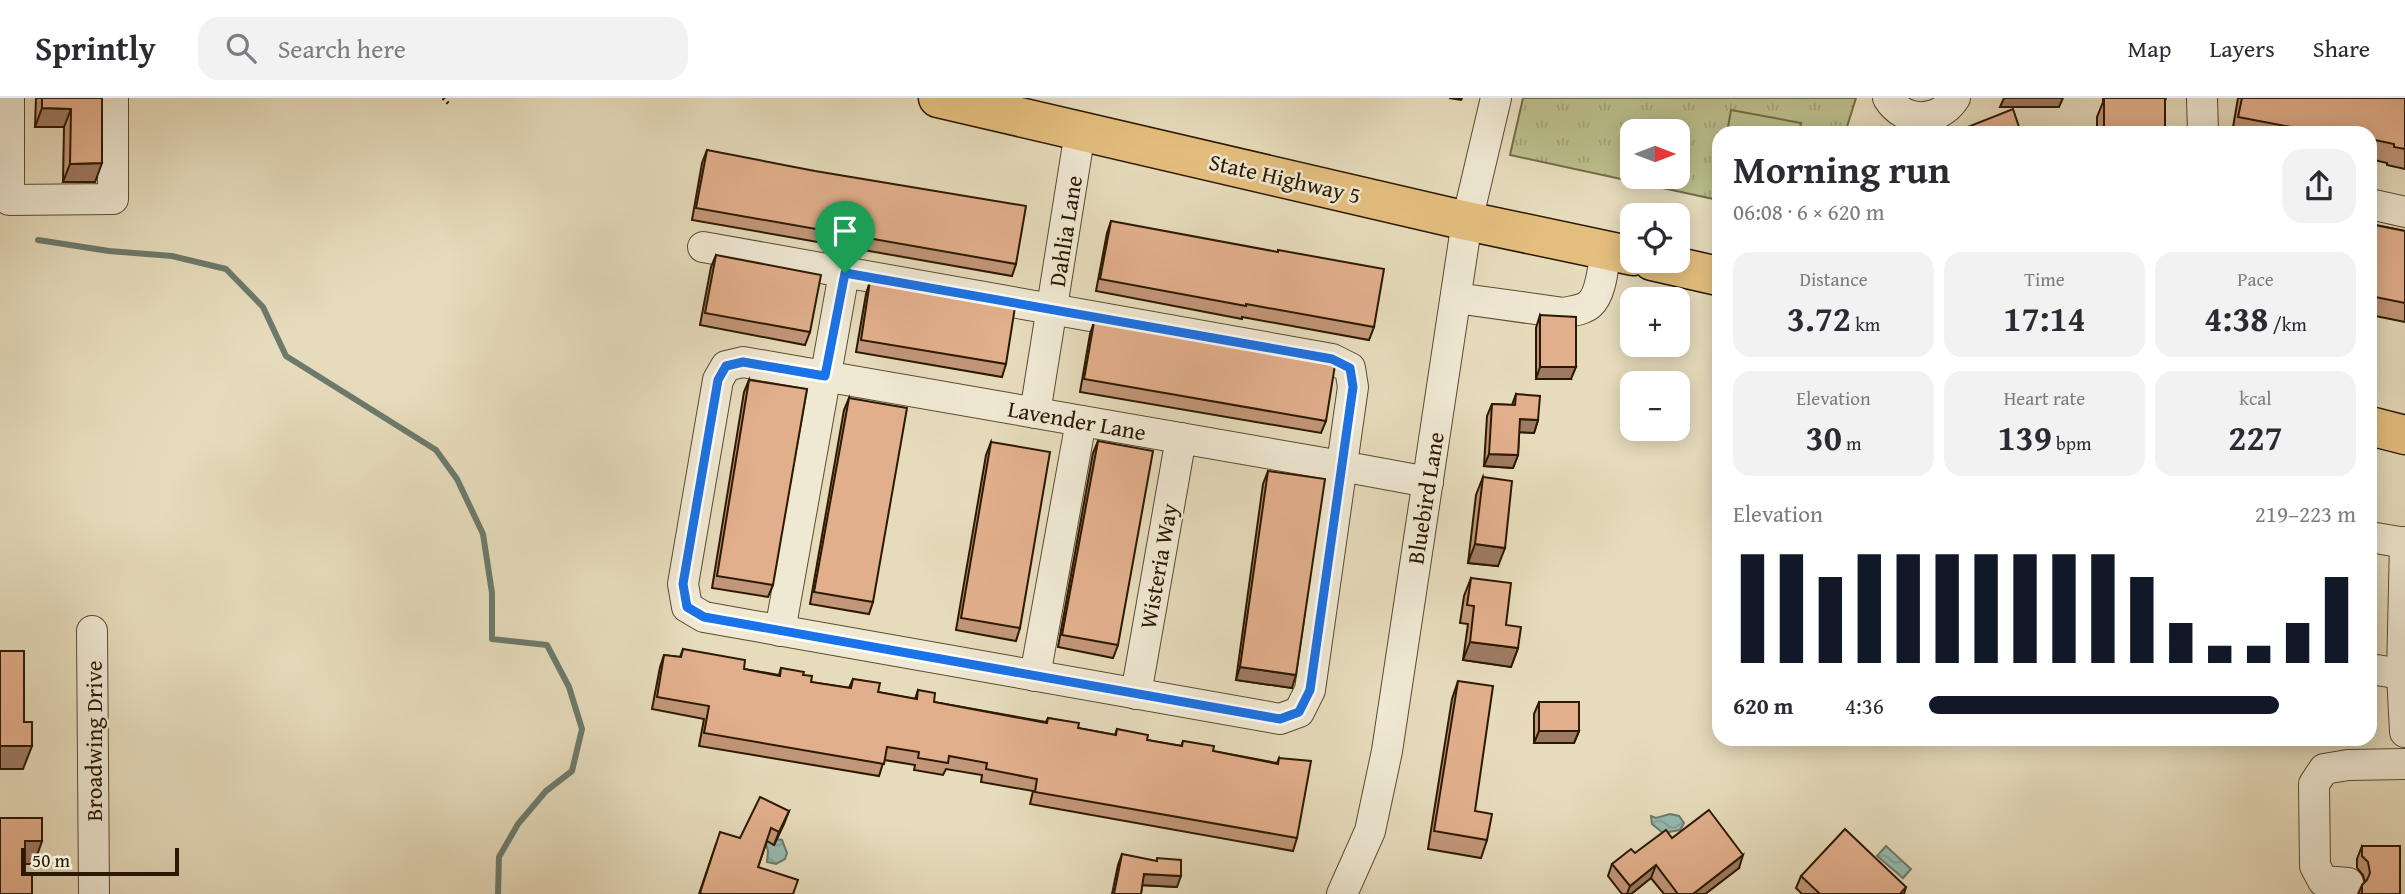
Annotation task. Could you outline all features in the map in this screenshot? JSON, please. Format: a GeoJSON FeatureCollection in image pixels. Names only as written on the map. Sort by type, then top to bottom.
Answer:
{"type":"FeatureCollection","features":[{"type":"Feature","properties":{"kind":"main road","name":"State Highway 5"},"geometry":{"type":"LineString","coordinates":[[938,98],[1468,221],[1619,253]]}},
{"type":"Feature","properties":{"kind":"main road"},"geometry":{"type":"LineString","coordinates":[[1690,270],[1712,275]]}},
{"type":"Feature","properties":{"kind":"main road"},"geometry":{"type":"LineString","coordinates":[[2377,428],[2405,435]]}},
{"type":"Feature","properties":{"kind":"street"},"geometry":{"type":"LineString","coordinates":[[9,98],[9,200],[113,199],[113,98]]}},
{"type":"Feature","properties":{"kind":"street","name":"Bluebird Lane"},"geometry":{"type":"LineString","coordinates":[[1342,894],[1370,831],[1387,751],[1468,221],[1496,98]]}},
{"type":"Feature","properties":{"kind":"street"},"geometry":{"type":"LineString","coordinates":[[1888,98],[1892,105],[1905,115],[1923,118],[1938,115],[1955,98]]}},
{"type":"Feature","properties":{"kind":"street"},"geometry":{"type":"LineString","coordinates":[[2202,98],[2203,126]]}},
{"type":"Feature","properties":{"kind":"street","name":"Dahlia Lane"},"geometry":{"type":"LineString","coordinates":[[1035,413],[1080,132]]}},
{"type":"Feature","properties":{"kind":"street"},"geometry":{"type":"LineString","coordinates":[[2377,206],[2405,212]]}},
{"type":"Feature","properties":{"kind":"street"},"geometry":{"type":"LineString","coordinates":[[703,247],[1332,359],[1350,368],[1353,387],[1310,690],[1299,712],[1280,719],[779,631],[845,273]]}},
{"type":"Feature","properties":{"kind":"street"},"geometry":{"type":"LineString","coordinates":[[1456,298],[1563,313],[1580,309],[1590,304],[1619,253]]}},
{"type":"Feature","properties":{"kind":"street","name":"Lavender Lane"},"geometry":{"type":"LineString","coordinates":[[779,631],[704,617],[687,607],[683,584],[718,380],[726,366],[743,362],[1428,482]]}},
{"type":"Feature","properties":{"kind":"street"},"geometry":{"type":"LineString","coordinates":[[1035,676],[1081,421]]}},
{"type":"Feature","properties":{"kind":"street","name":"Wisteria Way"},"geometry":{"type":"LineString","coordinates":[[1136,694],[1181,438]]}},
{"type":"Feature","properties":{"kind":"street"},"geometry":{"type":"LineString","coordinates":[[2377,538],[2405,542],[2405,732]]}},
{"type":"Feature","properties":{"kind":"street","name":"Broadwing Drive"},"geometry":{"type":"LineString","coordinates":[[92,631],[94,894]]}},
{"type":"Feature","properties":{"kind":"street"},"geometry":{"type":"LineString","coordinates":[[2377,673],[2403,687]]}},
{"type":"Feature","properties":{"kind":"street"},"geometry":{"type":"LineString","coordinates":[[2348,883],[2323,881],[2315,866],[2314,784],[2324,769],[2348,765],[2405,764]]}},
{"type":"Feature","properties":{"kind":"path"},"geometry":{"type":"LineString","coordinates":[[443,98],[450,105]]}},
{"type":"Feature","properties":{"kind":"green space"},"geometry":{"type":"Polygon","coordinates":[[[1523,98],[1856,98],[1847,126],[1712,126],[1712,199],[1667,189],[1690,189],[1690,119],[1620,119],[1620,179],[1510,155],[1523,98]]]}},
{"type":"Feature","properties":{"kind":"green space"},"geometry":{"type":"Polygon","coordinates":[[[1731,110],[1801,123],[1800,126],[1728,126],[1731,110]]]}},
{"type":"Feature","properties":{"kind":"water"},"geometry":{"type":"Polygon","coordinates":[[[1670,814],[1679,816],[1684,823],[1680,830],[1663,833],[1652,824],[1651,816],[1656,818],[1670,814]]]}},
{"type":"Feature","properties":{"kind":"water"},"geometry":{"type":"Polygon","coordinates":[[[749,835],[782,840],[787,853],[785,859],[776,864],[767,862],[766,844],[749,835]]]}},
{"type":"Feature","properties":{"kind":"water"},"geometry":{"type":"Polygon","coordinates":[[[1886,846],[1911,869],[1903,878],[1877,856],[1886,846]]]}},
{"type":"Feature","properties":{"kind":"building"},"geometry":{"type":"Polygon","coordinates":[[[42,98],[102,98],[102,163],[70,164],[71,109],[42,108],[42,98]]]}},
{"type":"Feature","properties":{"kind":"building"},"geometry":{"type":"Polygon","coordinates":[[[2104,98],[2165,98],[2165,126],[2104,126],[2104,98]]]}},
{"type":"Feature","properties":{"kind":"building"},"geometry":{"type":"Polygon","coordinates":[[[2242,98],[2405,98],[2405,149],[2377,140],[2377,126],[2286,126],[2238,117],[2242,98]]]}},
{"type":"Feature","properties":{"kind":"building"},"geometry":{"type":"Polygon","coordinates":[[[2013,109],[2019,126],[1970,126],[2013,109]]]}},
{"type":"Feature","properties":{"kind":"building"},"geometry":{"type":"Polygon","coordinates":[[[707,150],[1026,206],[1016,264],[696,208],[707,150]]]}},
{"type":"Feature","properties":{"kind":"building"},"geometry":{"type":"Polygon","coordinates":[[[1111,221],[1384,269],[1374,327],[1100,279],[1111,221]]]}},
{"type":"Feature","properties":{"kind":"building"},"geometry":{"type":"Polygon","coordinates":[[[2377,225],[2405,231],[2405,303],[2377,297],[2377,225]]]}},
{"type":"Feature","properties":{"kind":"building"},"geometry":{"type":"Polygon","coordinates":[[[716,255],[821,275],[810,332],[705,313],[716,255]]]}},
{"type":"Feature","properties":{"kind":"building"},"geometry":{"type":"Polygon","coordinates":[[[870,281],[1015,307],[1006,364],[861,340],[870,281]]]}},
{"type":"Feature","properties":{"kind":"building"},"geometry":{"type":"Polygon","coordinates":[[[1540,315],[1576,317],[1576,367],[1540,367],[1540,315]]]}},
{"type":"Feature","properties":{"kind":"building"},"geometry":{"type":"Polygon","coordinates":[[[1094,322],[1331,363],[1335,365],[1326,421],[1084,379],[1094,322]]]}},
{"type":"Feature","properties":{"kind":"building"},"geometry":{"type":"Polygon","coordinates":[[[749,380],[807,389],[773,585],[717,576],[749,380]]]}},
{"type":"Feature","properties":{"kind":"building"},"geometry":{"type":"Polygon","coordinates":[[[1516,394],[1540,396],[1538,420],[1520,419],[1518,455],[1489,454],[1492,404],[1515,405],[1516,394]]]}},
{"type":"Feature","properties":{"kind":"building"},"geometry":{"type":"Polygon","coordinates":[[[849,398],[907,408],[873,602],[814,592],[849,398]]]}},
{"type":"Feature","properties":{"kind":"building"},"geometry":{"type":"Polygon","coordinates":[[[1098,441],[1153,451],[1118,645],[1062,635],[1098,441]]]}},
{"type":"Feature","properties":{"kind":"building"},"geometry":{"type":"Polygon","coordinates":[[[991,442],[1050,452],[1020,628],[961,618],[991,442]]]}},
{"type":"Feature","properties":{"kind":"building"},"geometry":{"type":"Polygon","coordinates":[[[1268,471],[1325,479],[1296,675],[1240,667],[1268,471]]]}},
{"type":"Feature","properties":{"kind":"building"},"geometry":{"type":"Polygon","coordinates":[[[1483,477],[1512,481],[1505,548],[1475,544],[1483,477]]]}},
{"type":"Feature","properties":{"kind":"building"},"geometry":{"type":"Polygon","coordinates":[[[1471,578],[1511,583],[1506,625],[1521,627],[1518,648],[1470,642],[1474,606],[1467,605],[1471,578]]]}},
{"type":"Feature","properties":{"kind":"building"},"geometry":{"type":"Polygon","coordinates":[[[683,649],[745,660],[744,669],[780,676],[781,668],[804,672],[803,675],[812,676],[811,682],[851,688],[853,679],[880,683],[878,692],[917,699],[918,690],[935,693],[934,702],[1047,723],[1048,718],[1079,723],[1078,728],[1116,735],[1117,729],[1148,735],[1147,740],[1182,746],[1183,741],[1214,746],[1213,751],[1278,764],[1279,758],[1311,761],[1297,838],[1035,792],[1037,779],[986,769],[987,763],[949,756],[948,763],[918,758],[919,752],[887,747],[884,764],[704,733],[709,706],[657,697],[664,655],[681,657],[683,649]]]}},
{"type":"Feature","properties":{"kind":"building"},"geometry":{"type":"Polygon","coordinates":[[[0,651],[24,651],[24,722],[32,722],[32,746],[0,746],[0,651]]]}},
{"type":"Feature","properties":{"kind":"building"},"geometry":{"type":"Polygon","coordinates":[[[1458,681],[1493,686],[1475,811],[1492,814],[1487,840],[1434,831],[1458,681]]]}},
{"type":"Feature","properties":{"kind":"building"},"geometry":{"type":"Polygon","coordinates":[[[1539,702],[1579,702],[1579,731],[1539,731],[1539,702]]]}},
{"type":"Feature","properties":{"kind":"building"},"geometry":{"type":"Polygon","coordinates":[[[760,797],[789,811],[779,832],[771,828],[758,867],[798,880],[793,894],[700,893],[720,832],[740,838],[760,797]]]}},
{"type":"Feature","properties":{"kind":"building"},"geometry":{"type":"Polygon","coordinates":[[[1709,810],[1743,855],[1693,894],[1678,894],[1656,865],[1630,886],[1612,864],[1631,849],[1635,853],[1666,830],[1672,838],[1709,810]]]}},
{"type":"Feature","properties":{"kind":"building"},"geometry":{"type":"Polygon","coordinates":[[[0,818],[42,818],[42,841],[25,841],[25,875],[32,875],[32,894],[0,894],[0,818]]]}},
{"type":"Feature","properties":{"kind":"building"},"geometry":{"type":"Polygon","coordinates":[[[1845,829],[1906,887],[1900,894],[1820,894],[1801,876],[1845,829]]]}},
{"type":"Feature","properties":{"kind":"building"},"geometry":{"type":"Polygon","coordinates":[[[2362,846],[2400,846],[2400,894],[2362,894],[2362,885],[2370,873],[2368,862],[2362,856],[2362,846]]]}},
{"type":"Feature","properties":{"kind":"building"},"geometry":{"type":"Polygon","coordinates":[[[1122,854],[1157,861],[1157,858],[1181,860],[1181,876],[1144,874],[1141,894],[1114,894],[1122,854]]]}},
{"type":"Feature","properties":{"kind":"waterway"},"geometry":{"type":"LineString","coordinates":[[38,240],[109,251],[172,256],[226,269],[263,307],[286,356],[436,450],[457,479],[483,534],[492,593],[492,639],[547,645],[569,687],[582,729],[572,771],[546,791],[518,824],[499,857],[498,894]]}},
{"type":"Feature","properties":{"kind":"route"},"geometry":{"type":"LineString","coordinates":[[845,273],[1332,359],[1350,368],[1353,387],[1310,690],[1299,712],[1280,719],[704,617],[687,607],[683,584],[718,380],[726,366],[743,362],[825,376],[845,273]]}}]}
